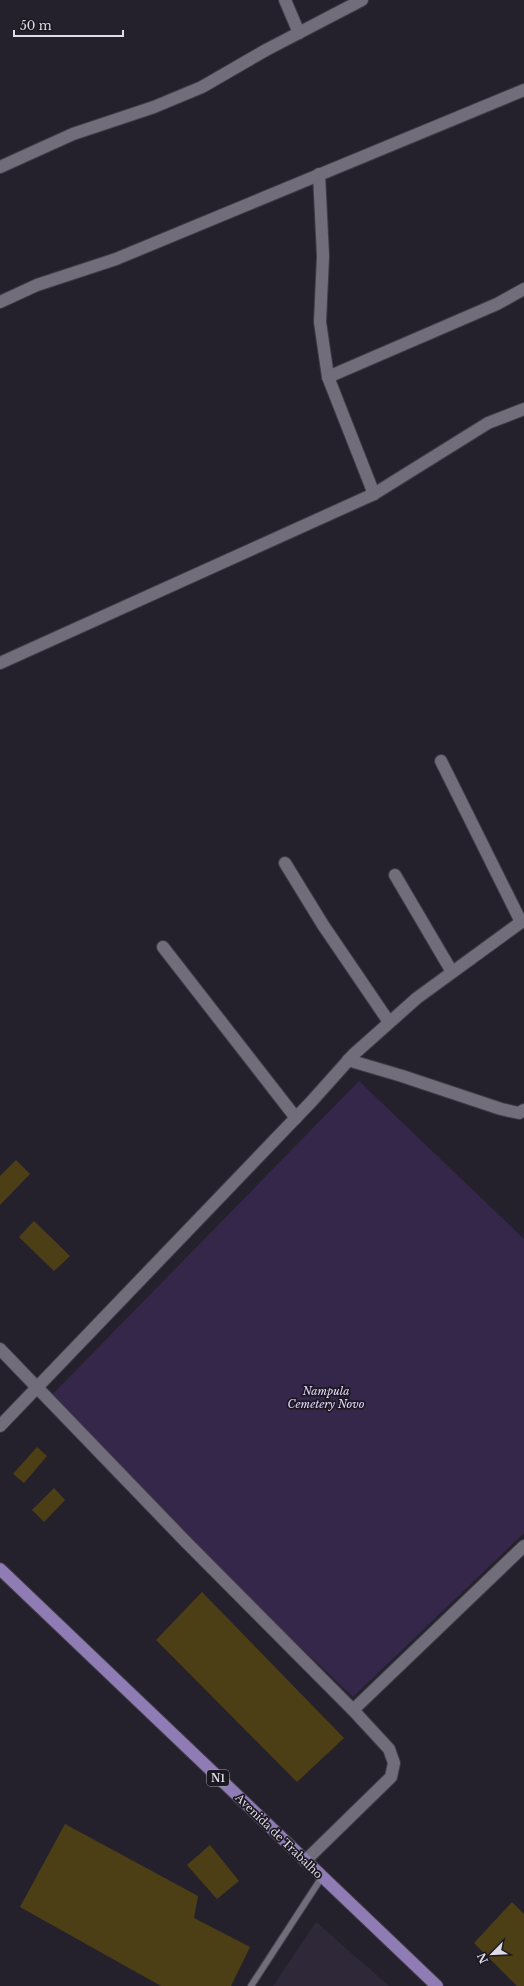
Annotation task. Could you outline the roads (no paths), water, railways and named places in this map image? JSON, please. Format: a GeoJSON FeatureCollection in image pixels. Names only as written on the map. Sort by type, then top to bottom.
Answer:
{"type":"FeatureCollection","features":[{"type":"Feature","properties":{"kind":"highway","name":"Avenida de Trabalho"},"geometry":{"type":"LineString","coordinates":[[0,1569],[436,1986]]}},
{"type":"Feature","properties":{"kind":"street"},"geometry":{"type":"LineString","coordinates":[[285,0],[299,34]]}},
{"type":"Feature","properties":{"kind":"street"},"geometry":{"type":"LineString","coordinates":[[0,167],[74,134],[154,107],[202,87],[266,50],[362,0]]}},
{"type":"Feature","properties":{"kind":"street"},"geometry":{"type":"LineString","coordinates":[[0,302],[37,285],[116,258],[524,90]]}},
{"type":"Feature","properties":{"kind":"street"},"geometry":{"type":"LineString","coordinates":[[319,174],[323,256],[320,322],[328,376],[374,494]]}},
{"type":"Feature","properties":{"kind":"street"},"geometry":{"type":"LineString","coordinates":[[328,376],[497,304],[524,289]]}},
{"type":"Feature","properties":{"kind":"street"},"geometry":{"type":"LineString","coordinates":[[0,663],[374,494],[488,424],[524,409]]}},
{"type":"Feature","properties":{"kind":"street"},"geometry":{"type":"LineString","coordinates":[[0,1426],[296,1118],[348,1060],[417,998],[522,921],[441,761]]}},
{"type":"Feature","properties":{"kind":"street"},"geometry":{"type":"LineString","coordinates":[[285,863],[323,925],[389,1022]]}},
{"type":"Feature","properties":{"kind":"street"},"geometry":{"type":"LineString","coordinates":[[395,875],[452,972]]}},
{"type":"Feature","properties":{"kind":"street"},"geometry":{"type":"LineString","coordinates":[[163,947],[296,1118]]}},
{"type":"Feature","properties":{"kind":"street"},"geometry":{"type":"LineString","coordinates":[[348,1060],[402,1076],[501,1109],[522,1112]]}},
{"type":"Feature","properties":{"kind":"street"},"geometry":{"type":"LineString","coordinates":[[0,1349],[186,1542],[353,1710],[388,1749],[394,1763],[391,1776],[304,1861]]}},
{"type":"Feature","properties":{"kind":"street"},"geometry":{"type":"LineString","coordinates":[[353,1710],[524,1546]]}},
{"type":"Feature","properties":{"kind":"lane"},"geometry":{"type":"LineString","coordinates":[[251,1986],[322,1877]]}},
{"type":"Feature","properties":{"kind":"park label","name":"Nampula Cemetery Novo"},"geometry":{"type":"Point","coordinates":[326,1397]}}]}
